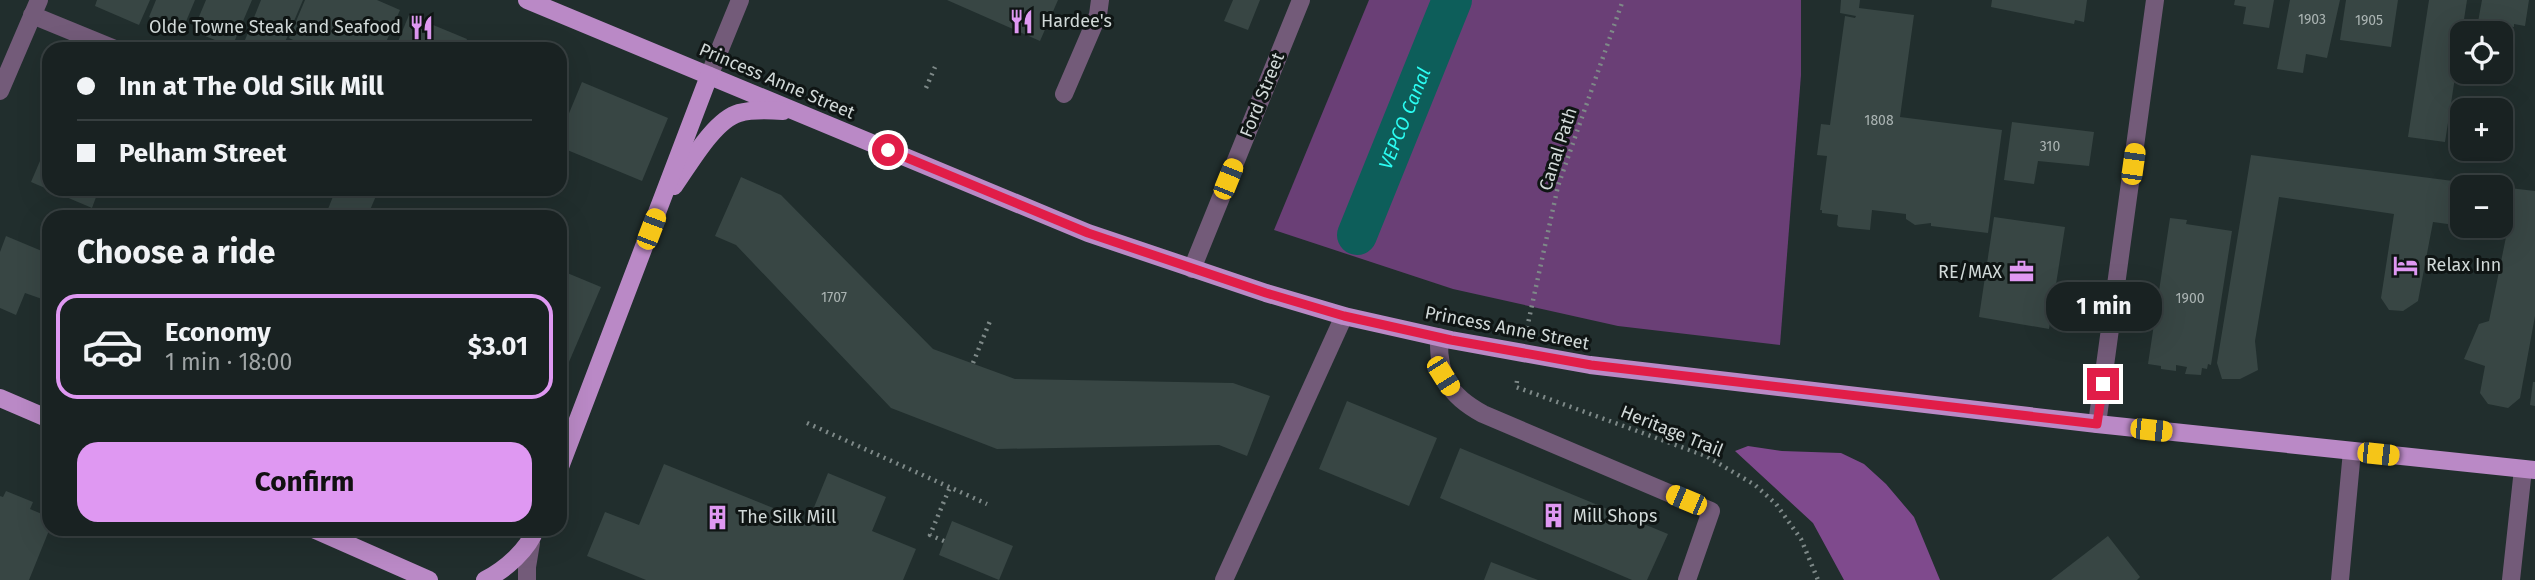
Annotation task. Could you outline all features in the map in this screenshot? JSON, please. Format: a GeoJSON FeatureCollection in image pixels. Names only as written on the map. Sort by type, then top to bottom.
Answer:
{"type":"FeatureCollection","features":[{"type":"Feature","properties":{"kind":"main road","name":"Princess Anne Street"},"geometry":{"type":"LineString","coordinates":[[535,2],[1088,233],[1192,269],[1344,316],[1439,337],[1591,365],[2097,424],[2529,469]]}},
{"type":"Feature","properties":{"kind":"main road"},"geometry":{"type":"LineString","coordinates":[[567,449],[709,76]]}},
{"type":"Feature","properties":{"kind":"main road"},"geometry":{"type":"LineString","coordinates":[[661,203],[727,118],[751,111],[793,111]]}},
{"type":"Feature","properties":{"kind":"main road"},"geometry":{"type":"LineString","coordinates":[[0,398],[42,416]]}},
{"type":"Feature","properties":{"kind":"main road"},"geometry":{"type":"LineString","coordinates":[[329,536],[429,580]]}},
{"type":"Feature","properties":{"kind":"main road"},"geometry":{"type":"LineString","coordinates":[[485,580],[500,570],[533,536]]}},
{"type":"Feature","properties":{"kind":"street"},"geometry":{"type":"LineString","coordinates":[[709,76],[740,0]]}},
{"type":"Feature","properties":{"kind":"street"},"geometry":{"type":"LineString","coordinates":[[1064,94],[1098,15],[1100,0]]}},
{"type":"Feature","properties":{"kind":"street","name":"Ford Street"},"geometry":{"type":"LineString","coordinates":[[1192,269],[1301,0]]}},
{"type":"Feature","properties":{"kind":"street"},"geometry":{"type":"LineString","coordinates":[[2097,424],[2155,0]]}},
{"type":"Feature","properties":{"kind":"street"},"geometry":{"type":"LineString","coordinates":[[0,91],[35,8],[101,42]]}},
{"type":"Feature","properties":{"kind":"street"},"geometry":{"type":"LineString","coordinates":[[1224,580],[1344,316]]}},
{"type":"Feature","properties":{"kind":"street"},"geometry":{"type":"LineString","coordinates":[[1439,337],[1439,358],[1443,376],[1467,406],[1711,511],[1687,580]]}},
{"type":"Feature","properties":{"kind":"street"},"geometry":{"type":"LineString","coordinates":[[2340,580],[2352,451]]}},
{"type":"Feature","properties":{"kind":"street"},"geometry":{"type":"LineString","coordinates":[[2511,580],[2529,469]]}},
{"type":"Feature","properties":{"kind":"street"},"geometry":{"type":"LineString","coordinates":[[527,580],[533,536]]}},
{"type":"Feature","properties":{"kind":"path","name":"Canal Path"},"geometry":{"type":"LineString","coordinates":[[1528,322],[1559,186],[1623,0]]}},
{"type":"Feature","properties":{"kind":"path"},"geometry":{"type":"LineString","coordinates":[[926,88],[935,67]]}},
{"type":"Feature","properties":{"kind":"path"},"geometry":{"type":"LineString","coordinates":[[973,363],[990,321]]}},
{"type":"Feature","properties":{"kind":"path","name":"Heritage Trail"},"geometry":{"type":"LineString","coordinates":[[1518,377],[1516,387],[1706,456],[1755,485],[1776,504],[1801,539],[1818,580]]}},
{"type":"Feature","properties":{"kind":"path"},"geometry":{"type":"LineString","coordinates":[[807,423],[987,504]]}},
{"type":"Feature","properties":{"kind":"path"},"geometry":{"type":"LineString","coordinates":[[944,541],[930,536],[950,488]]}},
{"type":"Feature","properties":{"kind":"shaded area"},"geometry":{"type":"Polygon","coordinates":[[[1369,0],[1801,0],[1801,75],[1780,345],[1618,326],[1453,289],[1274,230],[1369,0]]]}},
{"type":"Feature","properties":{"kind":"shaded area"},"geometry":{"type":"Polygon","coordinates":[[[1748,446],[1782,451],[1841,453],[1864,464],[1886,484],[1914,517],[1940,580],[1844,580],[1813,523],[1735,451],[1748,446]]]}},
{"type":"Feature","properties":{"kind":"building"},"geometry":{"type":"Polygon","coordinates":[[[97,0],[150,0],[139,25],[95,6],[97,0]]]}},
{"type":"Feature","properties":{"kind":"building"},"geometry":{"type":"Polygon","coordinates":[[[156,0],[195,0],[182,31],[149,17],[156,0]]]}},
{"type":"Feature","properties":{"kind":"building"},"geometry":{"type":"Polygon","coordinates":[[[206,0],[252,0],[234,42],[220,42],[193,31],[206,0]]]}},
{"type":"Feature","properties":{"kind":"building"},"geometry":{"type":"Polygon","coordinates":[[[261,0],[303,0],[285,42],[244,42],[261,0]]]}},
{"type":"Feature","properties":{"kind":"building"},"geometry":{"type":"Polygon","coordinates":[[[305,0],[377,0],[400,10],[386,42],[297,42],[289,38],[305,0]]]}},
{"type":"Feature","properties":{"kind":"building","name":"Hardee's"},"geometry":{"type":"Polygon","coordinates":[[[947,0],[1058,0],[1040,41],[947,0]]]}},
{"type":"Feature","properties":{"kind":"building"},"geometry":{"type":"Polygon","coordinates":[[[1233,0],[1260,0],[1248,30],[1224,21],[1233,0]]]}},
{"type":"Feature","properties":{"kind":"building"},"geometry":{"type":"Polygon","coordinates":[[[1841,0],[1860,0],[1859,8],[1914,15],[1900,117],[2002,130],[1988,233],[1931,226],[1931,223],[1915,225],[1906,219],[1906,214],[1872,210],[1870,230],[1839,227],[1838,215],[1822,213],[1820,210],[1827,156],[1817,155],[1821,124],[1830,125],[1845,16],[1856,16],[1840,13],[1841,0]]]}},
{"type":"Feature","properties":{"kind":"building"},"geometry":{"type":"Polygon","coordinates":[[[1992,0],[2087,0],[2084,22],[2075,20],[2074,24],[1991,7],[1992,0]]]}},
{"type":"Feature","properties":{"kind":"building"},"geometry":{"type":"Polygon","coordinates":[[[2235,0],[2274,0],[2269,28],[2243,24],[2246,7],[2234,5],[2235,0]]]}},
{"type":"Feature","properties":{"kind":"building"},"geometry":{"type":"Polygon","coordinates":[[[2290,0],[2340,0],[2327,58],[2306,54],[2303,73],[2277,69],[2290,0]]]}},
{"type":"Feature","properties":{"kind":"building"},"geometry":{"type":"Polygon","coordinates":[[[2346,0],[2398,0],[2391,47],[2340,40],[2346,0]]]}},
{"type":"Feature","properties":{"kind":"building"},"geometry":{"type":"Polygon","coordinates":[[[2429,0],[2467,0],[2464,21],[2450,21],[2450,84],[2454,84],[2445,142],[2408,137],[2429,0]]]}},
{"type":"Feature","properties":{"kind":"building"},"geometry":{"type":"Polygon","coordinates":[[[2482,0],[2529,0],[2525,26],[2514,24],[2513,27],[2513,21],[2478,21],[2482,0]]]}},
{"type":"Feature","properties":{"kind":"building","name":"Olde Towne Steak and Seafood"},"geometry":{"type":"Polygon","coordinates":[[[409,15],[467,39],[466,42],[398,42],[409,15]]]}},
{"type":"Feature","properties":{"kind":"building"},"geometry":{"type":"Polygon","coordinates":[[[582,82],[668,118],[642,181],[567,150],[567,118],[582,82]]]}},
{"type":"Feature","properties":{"kind":"building"},"geometry":{"type":"Polygon","coordinates":[[[2012,122],[2094,132],[2089,166],[2038,161],[2034,184],[2004,180],[2012,122]]]}},
{"type":"Feature","properties":{"kind":"building","name":"Relax Inn"},"geometry":{"type":"Polygon","coordinates":[[[2251,155],[2450,181],[2450,224],[2433,222],[2418,301],[2403,311],[2389,310],[2381,298],[2394,214],[2279,197],[2255,341],[2258,370],[2240,379],[2222,379],[2217,363],[2251,155]]]}},
{"type":"Feature","properties":{"kind":"building"},"geometry":{"type":"Polygon","coordinates":[[[42,156],[42,187],[31,182],[42,156]]]}},
{"type":"Feature","properties":{"kind":"building"},"geometry":{"type":"Polygon","coordinates":[[[741,177],[781,195],[933,349],[1015,379],[1233,383],[1270,396],[1247,456],[1219,445],[997,449],[891,408],[736,245],[715,236],[741,177]]]}},
{"type":"Feature","properties":{"kind":"building"},"geometry":{"type":"Polygon","coordinates":[[[2513,188],[2535,191],[2535,316],[2520,398],[2508,408],[2488,404],[2480,393],[2485,366],[2464,359],[2479,324],[2489,321],[2506,238],[2513,238],[2513,188]]]}},
{"type":"Feature","properties":{"kind":"building"},"geometry":{"type":"Polygon","coordinates":[[[64,196],[96,196],[92,208],[64,196]]]}},
{"type":"Feature","properties":{"kind":"building"},"geometry":{"type":"Polygon","coordinates":[[[333,196],[376,196],[370,210],[328,209],[333,196]]]}},
{"type":"Feature","properties":{"kind":"building","name":"RE/MAX"},"geometry":{"type":"Polygon","coordinates":[[[1994,217],[2065,227],[2049,329],[1979,317],[1994,217]]]}},
{"type":"Feature","properties":{"kind":"building"},"geometry":{"type":"Polygon","coordinates":[[[2170,218],[2187,220],[2186,224],[2232,231],[2211,365],[2208,364],[2207,369],[2202,368],[2201,375],[2185,374],[2187,367],[2176,365],[2176,371],[2148,364],[2170,218]]]}},
{"type":"Feature","properties":{"kind":"building"},"geometry":{"type":"Polygon","coordinates":[[[6,236],[42,251],[42,299],[25,293],[16,315],[0,308],[0,252],[6,236]]]}},
{"type":"Feature","properties":{"kind":"building"},"geometry":{"type":"Polygon","coordinates":[[[567,273],[601,287],[567,367],[567,273]]]}},
{"type":"Feature","properties":{"kind":"building"},"geometry":{"type":"Polygon","coordinates":[[[2535,382],[2535,406],[2530,405],[2535,382]]]}},
{"type":"Feature","properties":{"kind":"building"},"geometry":{"type":"Polygon","coordinates":[[[1347,401],[1437,438],[1409,506],[1319,469],[1347,401]]]}},
{"type":"Feature","properties":{"kind":"building","name":"Mill Shops"},"geometry":{"type":"Polygon","coordinates":[[[1460,448],[1668,534],[1647,580],[1632,580],[1440,498],[1460,448]]]}},
{"type":"Feature","properties":{"kind":"building","name":"The Silk Mill"},"geometry":{"type":"Polygon","coordinates":[[[664,464],[808,522],[828,473],[886,497],[872,531],[916,549],[903,580],[646,580],[587,556],[605,512],[639,525],[664,464]]]}},
{"type":"Feature","properties":{"kind":"building"},"geometry":{"type":"Polygon","coordinates":[[[6,491],[33,502],[30,509],[42,514],[42,536],[47,536],[29,580],[0,580],[0,496],[3,497],[6,491]]]}},
{"type":"Feature","properties":{"kind":"building"},"geometry":{"type":"Polygon","coordinates":[[[952,521],[1013,546],[999,580],[939,555],[952,521]]]}},
{"type":"Feature","properties":{"kind":"building"},"geometry":{"type":"Polygon","coordinates":[[[2108,536],[2140,577],[2137,580],[2051,580],[2108,536]]]}},
{"type":"Feature","properties":{"kind":"building"},"geometry":{"type":"Polygon","coordinates":[[[1491,562],[1538,580],[1484,580],[1491,562]]]}},
{"type":"Feature","properties":{"kind":"waterway","name":"VEPCO Canal"},"geometry":{"type":"LineString","coordinates":[[1357,235],[1452,0]]}},
{"type":"Feature","properties":{"kind":"place","name":"Hardee's"},"geometry":{"type":"Point","coordinates":[1021,21]}},
{"type":"Feature","properties":{"kind":"place","name":"Olde Towne Steak and Seafood"},"geometry":{"type":"Point","coordinates":[421,27]}},
{"type":"Feature","properties":{"kind":"place","name":"Relax Inn"},"geometry":{"type":"Point","coordinates":[2406,265]}},
{"type":"Feature","properties":{"kind":"place","name":"RE/MAX"},"geometry":{"type":"Point","coordinates":[2022,272]}},
{"type":"Feature","properties":{"kind":"place","name":"Mill Shops"},"geometry":{"type":"Point","coordinates":[1553,516]}},
{"type":"Feature","properties":{"kind":"place","name":"The Silk Mill"},"geometry":{"type":"Point","coordinates":[718,517]}},
{"type":"Feature","properties":{"kind":"route"},"geometry":{"type":"LineString","coordinates":[[888,150],[1088,233],[1266,293],[1344,316],[1522,354],[1591,365],[2097,424],[2103,384]]}}]}
